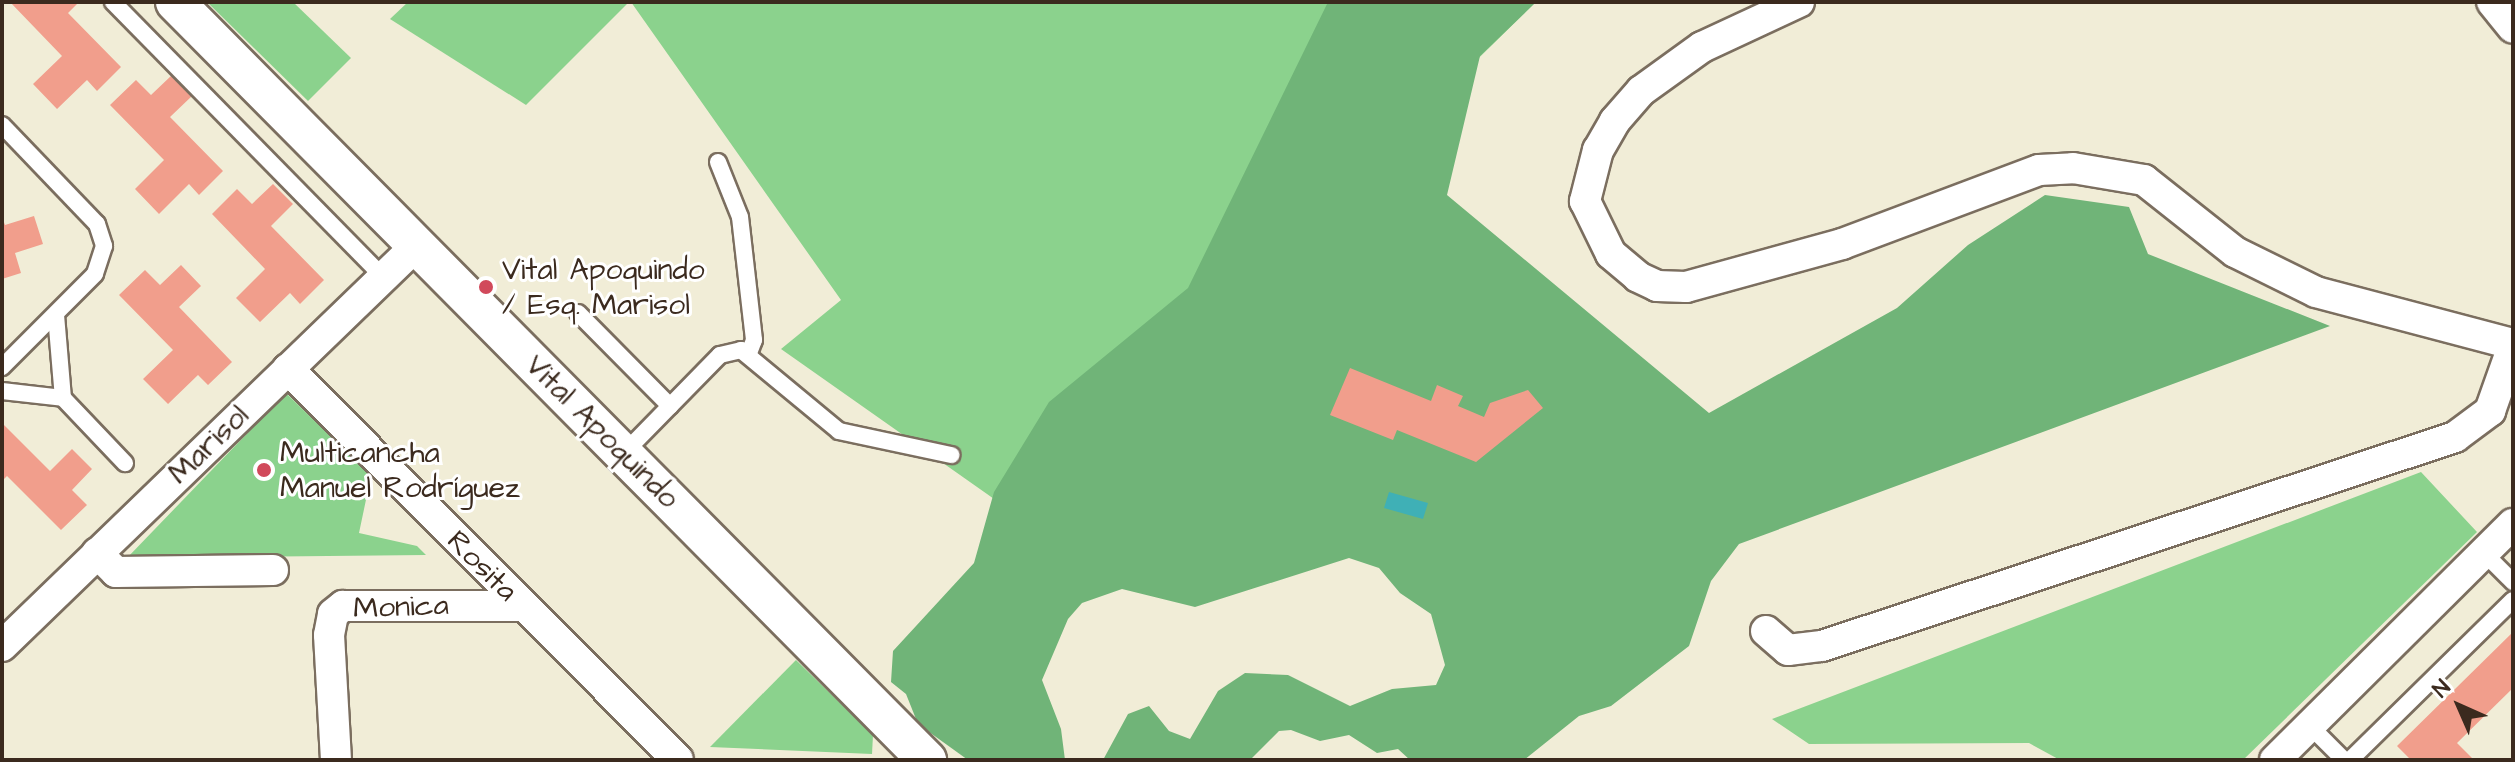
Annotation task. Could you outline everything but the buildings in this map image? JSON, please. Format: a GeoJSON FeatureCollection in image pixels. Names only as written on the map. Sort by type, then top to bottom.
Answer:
{"type":"FeatureCollection","features":[{"type":"Feature","properties":{"kind":"street","name":"Vital Apoquindo"},"geometry":{"type":"LineString","coordinates":[[175,2],[927,760]]}},
{"type":"Feature","properties":{"kind":"street"},"geometry":{"type":"LineString","coordinates":[[1766,631],[1788,650],[1822,646],[2455,437],[2490,411],[2513,345],[2316,292],[2235,252],[2144,180],[2073,168],[2039,170],[1842,244],[1686,287],[1657,286],[1638,277],[1611,254],[1585,201],[1598,150],[1615,121],[1641,91],[1702,47],[1799,2]]}},
{"type":"Feature","properties":{"kind":"street"},"geometry":{"type":"LineString","coordinates":[[2492,2],[2513,28]]}},
{"type":"Feature","properties":{"kind":"street","name":"Marisol"},"geometry":{"type":"LineString","coordinates":[[2,646],[417,245]]}},
{"type":"Feature","properties":{"kind":"street","name":"Rosita"},"geometry":{"type":"LineString","coordinates":[[288,369],[520,606],[678,760]]}},
{"type":"Feature","properties":{"kind":"street"},"geometry":{"type":"LineString","coordinates":[[2275,760],[2499,553],[2513,524]]}},
{"type":"Feature","properties":{"kind":"street"},"geometry":{"type":"LineString","coordinates":[[97,553],[116,572],[273,570]]}},
{"type":"Feature","properties":{"kind":"street","name":"Monica"},"geometry":{"type":"LineString","coordinates":[[336,760],[330,625],[343,606],[520,606]]}},
{"type":"Feature","properties":{"kind":"lane"},"geometry":{"type":"LineString","coordinates":[[113,2],[384,278]]}},
{"type":"Feature","properties":{"kind":"lane"},"geometry":{"type":"LineString","coordinates":[[2,125],[71,193],[102,234],[100,266],[56,315],[2,367]]}},
{"type":"Feature","properties":{"kind":"lane"},"geometry":{"type":"LineString","coordinates":[[718,162],[740,217],[754,340],[749,353]]}},
{"type":"Feature","properties":{"kind":"lane"},"geometry":{"type":"LineString","coordinates":[[578,313],[670,406]]}},
{"type":"Feature","properties":{"kind":"lane"},"geometry":{"type":"LineString","coordinates":[[56,315],[63,398],[125,463]]}},
{"type":"Feature","properties":{"kind":"lane"},"geometry":{"type":"LineString","coordinates":[[623,454],[728,350],[749,353],[839,431],[951,455]]}},
{"type":"Feature","properties":{"kind":"lane"},"geometry":{"type":"LineString","coordinates":[[2,391],[63,398]]}},
{"type":"Feature","properties":{"kind":"lane"},"geometry":{"type":"LineString","coordinates":[[2499,553],[2513,582]]}},
{"type":"Feature","properties":{"kind":"lane"},"geometry":{"type":"LineString","coordinates":[[2350,760],[2513,600]]}},
{"type":"Feature","properties":{"kind":"lane"},"geometry":{"type":"LineString","coordinates":[[2310,726],[2344,760]]}},
{"type":"Feature","properties":{"kind":"green space"},"geometry":{"type":"Polygon","coordinates":[[[207,2],[293,2],[351,58],[308,101],[207,2]]]}},
{"type":"Feature","properties":{"kind":"green space"},"geometry":{"type":"Polygon","coordinates":[[[408,2],[629,2],[526,105],[390,19],[408,2]]]}},
{"type":"Feature","properties":{"kind":"green space"},"geometry":{"type":"Polygon","coordinates":[[[631,2],[1536,2],[1014,513],[781,349],[841,300],[631,2]]]}},
{"type":"Feature","properties":{"kind":"green space"},"geometry":{"type":"Polygon","coordinates":[[[1328,2],[1536,2],[1480,56],[1447,195],[1709,413],[1897,308],[1968,245],[2045,195],[2129,207],[2148,254],[2330,326],[1739,544],[1711,581],[1689,646],[1611,706],[1579,716],[1524,760],[1410,760],[1398,749],[1377,753],[1349,735],[1320,741],[1291,730],[1279,731],[1250,760],[1103,760],[1128,714],[1149,706],[1169,731],[1190,739],[1218,691],[1245,673],[1288,675],[1350,706],[1392,689],[1436,685],[1445,665],[1431,614],[1400,593],[1379,568],[1349,558],[1195,607],[1122,589],[1082,603],[1068,619],[1042,680],[1061,729],[1065,760],[968,760],[918,724],[906,694],[891,682],[893,651],[974,563],[994,492],[1049,402],[1188,288],[1328,2]]]}},
{"type":"Feature","properties":{"kind":"green space"},"geometry":{"type":"Polygon","coordinates":[[[286,393],[371,476],[359,533],[417,546],[426,555],[127,558],[286,393]]]}},
{"type":"Feature","properties":{"kind":"green space"},"geometry":{"type":"Polygon","coordinates":[[[2421,472],[2477,532],[2243,760],[2060,760],[2029,743],[1809,744],[1772,719],[2421,472]]]}},
{"type":"Feature","properties":{"kind":"green space"},"geometry":{"type":"Polygon","coordinates":[[[796,660],[873,735],[872,754],[710,747],[796,660]]]}},
{"type":"Feature","properties":{"kind":"water"},"geometry":{"type":"Polygon","coordinates":[[[1389,492],[1428,503],[1423,519],[1384,508],[1389,492]]]}},
{"type":"Feature","properties":{"kind":"place","name":"Vital Apoquindo / Esq. Marisol"},"geometry":{"type":"Point","coordinates":[486,287]}},
{"type":"Feature","properties":{"kind":"place","name":"Multicancha Manuel Rodríguez"},"geometry":{"type":"Point","coordinates":[264,470]}}]}
